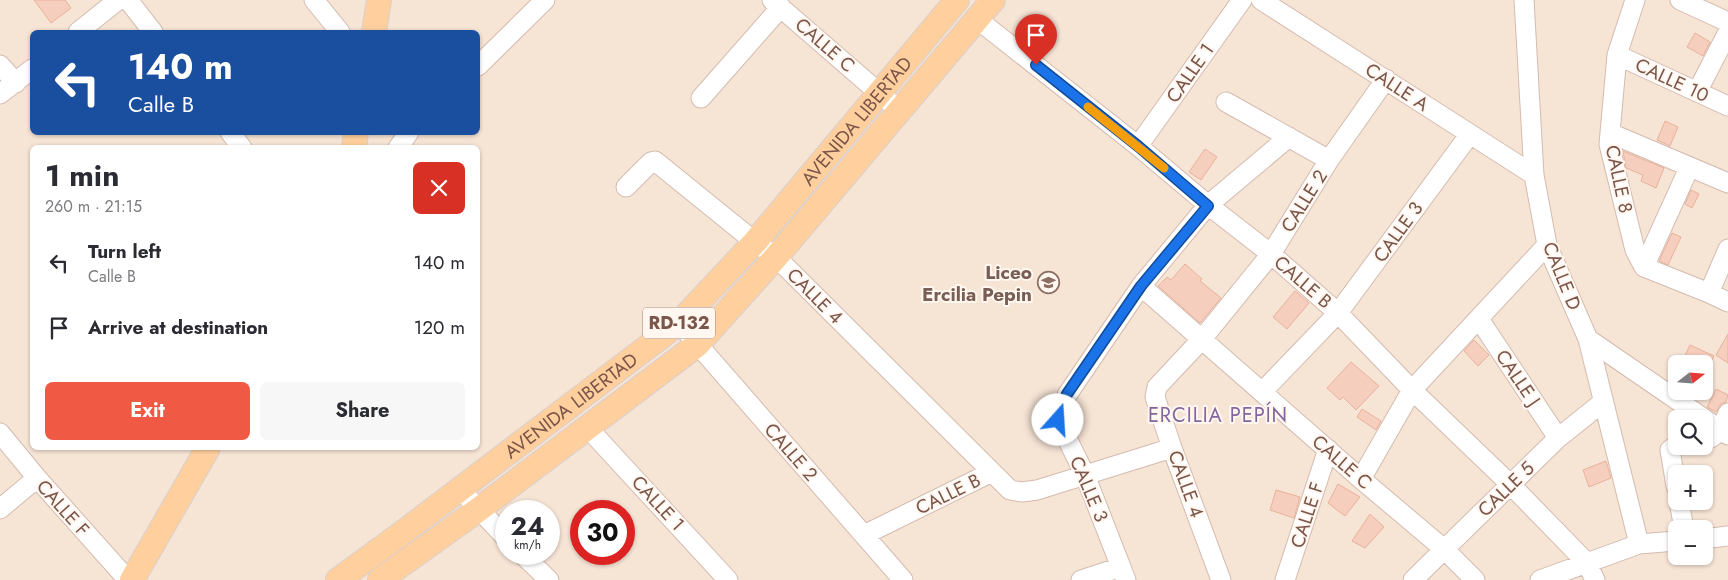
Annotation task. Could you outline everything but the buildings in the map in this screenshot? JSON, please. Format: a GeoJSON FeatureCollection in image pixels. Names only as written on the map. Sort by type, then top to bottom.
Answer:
{"type":"FeatureCollection","features":[{"type":"Feature","properties":{"kind":"main road"},"geometry":{"type":"LineString","coordinates":[[374,30],[379,0]]}},
{"type":"Feature","properties":{"kind":"main road","name":"AVENIDA LIBERTAD"},"geometry":{"type":"LineString","coordinates":[[338,580],[679,323],[755,242],[957,0]]}},
{"type":"Feature","properties":{"kind":"main road","name":"AVENIDA LIBERTAD"},"geometry":{"type":"LineString","coordinates":[[380,580],[478,510],[697,345],[776,257],[993,0]]}},
{"type":"Feature","properties":{"kind":"main road"},"geometry":{"type":"LineString","coordinates":[[132,580],[207,450]]}},
{"type":"Feature","properties":{"kind":"street"},"geometry":{"type":"LineString","coordinates":[[80,30],[118,0]]}},
{"type":"Feature","properties":{"kind":"street"},"geometry":{"type":"LineString","coordinates":[[128,0],[151,30]]}},
{"type":"Feature","properties":{"kind":"street"},"geometry":{"type":"LineString","coordinates":[[314,0],[338,30]]}},
{"type":"Feature","properties":{"kind":"street"},"geometry":{"type":"LineString","coordinates":[[480,64],[545,0]]}},
{"type":"Feature","properties":{"kind":"street","name":"CALLE 1"},"geometry":{"type":"LineString","coordinates":[[1138,146],[1242,0]]}},
{"type":"Feature","properties":{"kind":"street","name":"CALLE A"},"geometry":{"type":"LineString","coordinates":[[1261,0],[1534,175]]}},
{"type":"Feature","properties":{"kind":"street","name":"CALLE D"},"geometry":{"type":"LineString","coordinates":[[1524,0],[1534,175],[1547,245],[1588,339],[1640,544]]}},
{"type":"Feature","properties":{"kind":"street","name":"CALLE 8"},"geometry":{"type":"LineString","coordinates":[[1635,0],[1616,54],[1609,144],[1635,250],[1644,268]]}},
{"type":"Feature","properties":{"kind":"street"},"geometry":{"type":"LineString","coordinates":[[1680,0],[1721,13]]}},
{"type":"Feature","properties":{"kind":"street"},"geometry":{"type":"LineString","coordinates":[[701,98],[776,4]]}},
{"type":"Feature","properties":{"kind":"street","name":"CALLE C"},"geometry":{"type":"LineString","coordinates":[[776,4],[900,111]]}},
{"type":"Feature","properties":{"kind":"street","name":"CALLE B"},"geometry":{"type":"LineString","coordinates":[[977,19],[1138,146],[1208,206],[1271,254],[1338,313],[1412,390],[1511,485],[1591,572]]}},
{"type":"Feature","properties":{"kind":"street"},"geometry":{"type":"LineString","coordinates":[[1697,92],[1728,32]]}},
{"type":"Feature","properties":{"kind":"street","name":"CALLE 10"},"geometry":{"type":"LineString","coordinates":[[1616,54],[1728,106]]}},
{"type":"Feature","properties":{"kind":"street"},"geometry":{"type":"LineString","coordinates":[[0,65],[16,83]]}},
{"type":"Feature","properties":{"kind":"street"},"geometry":{"type":"LineString","coordinates":[[0,94],[30,71]]}},
{"type":"Feature","properties":{"kind":"street","name":"CALLE 2"},"geometry":{"type":"LineString","coordinates":[[1157,387],[1202,339],[1271,254],[1329,160],[1386,79]]}},
{"type":"Feature","properties":{"kind":"street"},"geometry":{"type":"LineString","coordinates":[[1226,102],[1329,160]]}},
{"type":"Feature","properties":{"kind":"street"},"geometry":{"type":"LineString","coordinates":[[1610,133],[1728,183]]}},
{"type":"Feature","properties":{"kind":"street","name":"CALLE 3"},"geometry":{"type":"LineString","coordinates":[[1262,392],[1338,313],[1470,134]]}},
{"type":"Feature","properties":{"kind":"street","name":"CALLE 3"},"geometry":{"type":"LineString","coordinates":[[1124,573],[1085,475],[1058,420],[1061,409],[1067,394],[1141,286],[1208,206],[1289,138]]}},
{"type":"Feature","properties":{"kind":"street","name":"CALLE 4"},"geometry":{"type":"LineString","coordinates":[[626,187],[655,160],[776,257],[992,472]]}},
{"type":"Feature","properties":{"kind":"street"},"geometry":{"type":"LineString","coordinates":[[1690,168],[1644,268],[1728,302]]}},
{"type":"Feature","properties":{"kind":"street"},"geometry":{"type":"LineString","coordinates":[[1361,479],[1412,390],[1547,245]]}},
{"type":"Feature","properties":{"kind":"street"},"geometry":{"type":"LineString","coordinates":[[1709,293],[1728,249]]}},
{"type":"Feature","properties":{"kind":"street","name":"CALLE C"},"geometry":{"type":"LineString","coordinates":[[1141,286],[1361,479],[1444,549],[1475,580]]}},
{"type":"Feature","properties":{"kind":"street","name":"CALLE J"},"geometry":{"type":"LineString","coordinates":[[1479,319],[1558,438]]}},
{"type":"Feature","properties":{"kind":"street","name":"CALLE 2"},"geometry":{"type":"LineString","coordinates":[[679,323],[864,535],[893,577]]}},
{"type":"Feature","properties":{"kind":"street"},"geometry":{"type":"LineString","coordinates":[[1588,339],[1725,426],[1713,436]]}},
{"type":"Feature","properties":{"kind":"street","name":"CALLE 4"},"geometry":{"type":"LineString","coordinates":[[1157,387],[1155,397],[1221,580]]}},
{"type":"Feature","properties":{"kind":"street","name":"CALLE 5"},"geometry":{"type":"LineString","coordinates":[[1413,580],[1558,438],[1603,402]]}},
{"type":"Feature","properties":{"kind":"street","name":"CALLE 1"},"geometry":{"type":"LineString","coordinates":[[556,416],[580,432],[728,580]]}},
{"type":"Feature","properties":{"kind":"street","name":"CALLE F"},"geometry":{"type":"LineString","coordinates":[[0,433],[37,478],[128,580]]}},
{"type":"Feature","properties":{"kind":"street","name":"CALLE B"},"geometry":{"type":"LineString","coordinates":[[864,535],[992,472],[1010,490],[1022,492],[1037,490],[1172,448]]}},
{"type":"Feature","properties":{"kind":"street","name":"CALLE F"},"geometry":{"type":"LineString","coordinates":[[1285,580],[1328,449]]}},
{"type":"Feature","properties":{"kind":"street"},"geometry":{"type":"LineString","coordinates":[[0,508],[37,478]]}},
{"type":"Feature","properties":{"kind":"street"},"geometry":{"type":"LineString","coordinates":[[460,489],[495,527]]}},
{"type":"Feature","properties":{"kind":"street"},"geometry":{"type":"LineString","coordinates":[[1713,537],[1728,536]]}},
{"type":"Feature","properties":{"kind":"street"},"geometry":{"type":"LineString","coordinates":[[1540,580],[1591,572],[1640,544],[1668,542]]}},
{"type":"Feature","properties":{"kind":"street"},"geometry":{"type":"LineString","coordinates":[[533,565],[549,580]]}},
{"type":"Feature","properties":{"kind":"street"},"geometry":{"type":"LineString","coordinates":[[1081,580],[1124,573]]}},
{"type":"Feature","properties":{"kind":"shaded area"},"geometry":{"type":"Polygon","coordinates":[[[0,0],[1728,0],[1728,580],[0,580],[0,0]]]}},
{"type":"Feature","properties":{"kind":"slow traffic"},"geometry":{"type":"LineString","coordinates":[[1088,107],[1164,168]]}},
{"type":"Feature","properties":{"kind":"place","name":"Liceo Ercilia Pepin"},"geometry":{"type":"Point","coordinates":[1048,283]}},
{"type":"Feature","properties":{"kind":"district","name":"ERCILIA PEPÍN"},"geometry":{"type":"Point","coordinates":[1218,415]}},
{"type":"Feature","properties":{"kind":"route"},"geometry":{"type":"LineString","coordinates":[[1036,65],[1138,146],[1208,206],[1141,286],[1067,394],[1058,420]]}}]}
